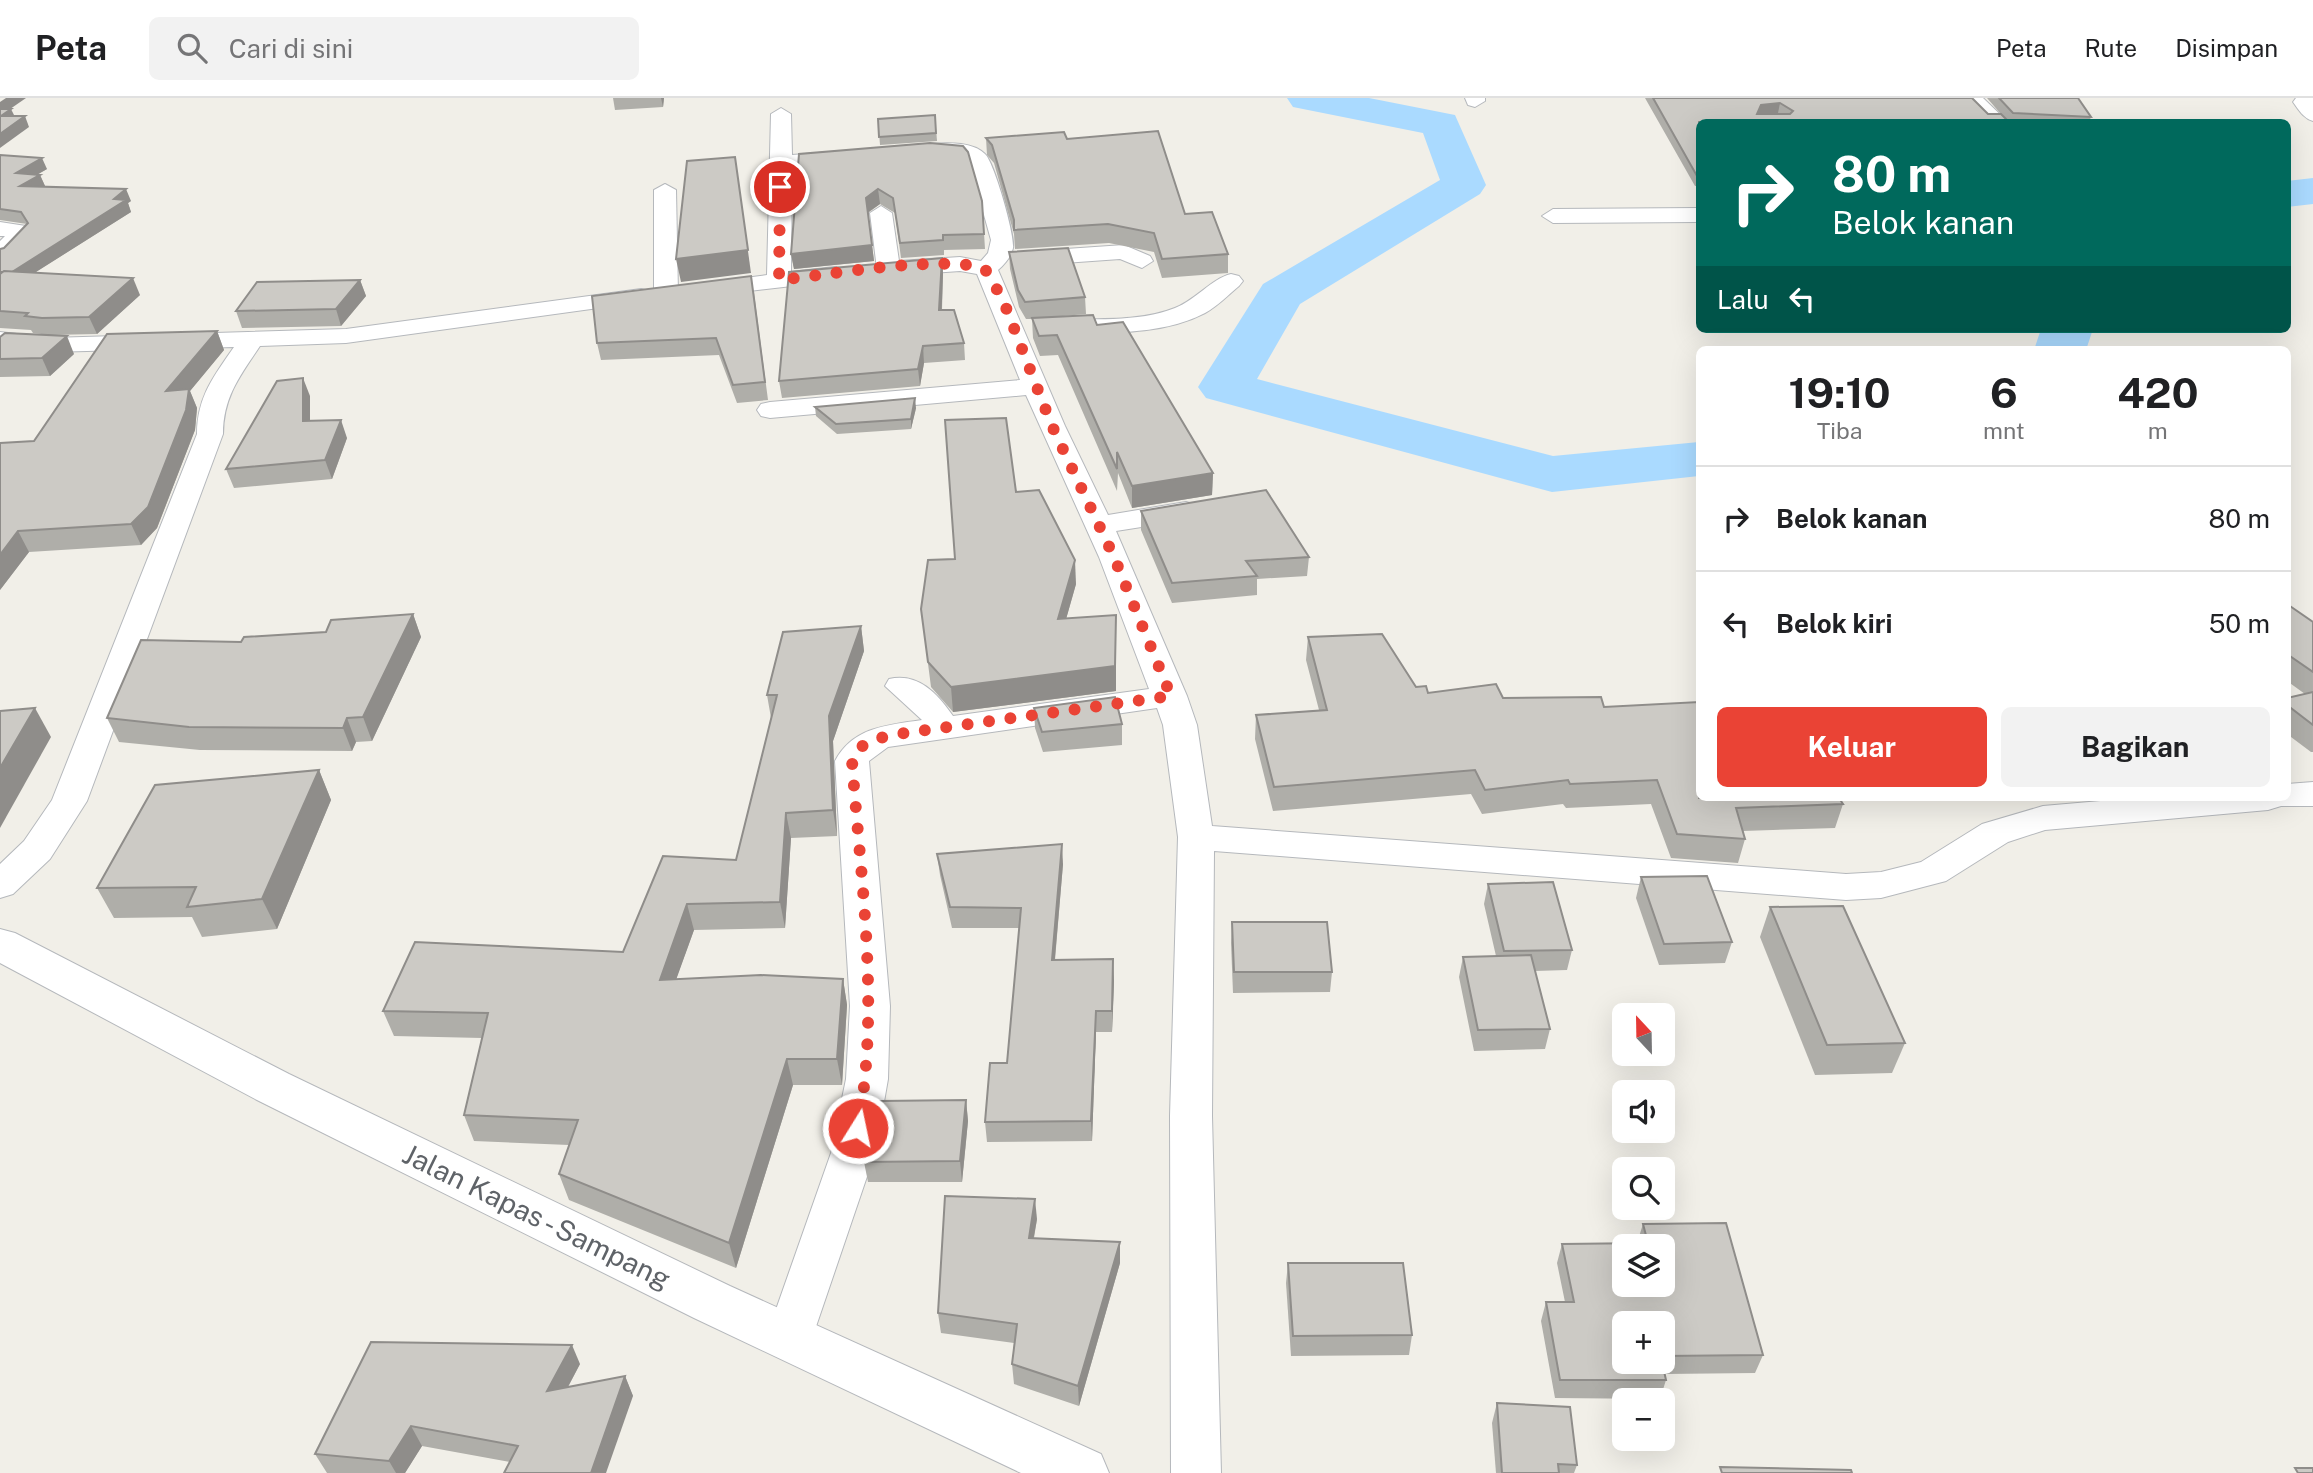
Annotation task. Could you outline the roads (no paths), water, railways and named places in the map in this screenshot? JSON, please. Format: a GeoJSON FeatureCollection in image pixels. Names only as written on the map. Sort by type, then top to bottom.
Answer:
{"type":"FeatureCollection","features":[{"type":"Feature","properties":{"kind":"street"},"geometry":{"type":"LineString","coordinates":[[1972,98],[1995,119]]}},
{"type":"Feature","properties":{"kind":"street"},"geometry":{"type":"LineString","coordinates":[[2313,98],[2303,102],[2313,115]]}},
{"type":"Feature","properties":{"kind":"street"},"geometry":{"type":"LineString","coordinates":[[779,280],[777,210],[782,162],[781,114]]}},
{"type":"Feature","properties":{"kind":"street"},"geometry":{"type":"LineString","coordinates":[[904,152],[947,149],[977,157],[1002,240],[1002,251],[991,265]]}},
{"type":"Feature","properties":{"kind":"street"},"geometry":{"type":"LineString","coordinates":[[782,162],[863,155]]}},
{"type":"Feature","properties":{"kind":"street"},"geometry":{"type":"LineString","coordinates":[[665,190],[666,294]]}},
{"type":"Feature","properties":{"kind":"street"},"geometry":{"type":"LineString","coordinates":[[881,213],[889,269]]}},
{"type":"Feature","properties":{"kind":"street"},"geometry":{"type":"LineString","coordinates":[[1553,216],[1696,215]]}},
{"type":"Feature","properties":{"kind":"street"},"geometry":{"type":"LineString","coordinates":[[0,229],[18,230],[20,234],[0,253]]}},
{"type":"Feature","properties":{"kind":"street"},"geometry":{"type":"LineString","coordinates":[[0,339],[50,345],[218,340],[245,325],[374,334],[530,309],[889,269],[960,264],[991,265],[1124,252],[1142,261]]}},
{"type":"Feature","properties":{"kind":"street"},"geometry":{"type":"LineString","coordinates":[[991,265],[1014,330],[1066,458],[1100,525],[1171,696],[1180,725],[1195,837],[1191,1116],[1196,1473]]}},
{"type":"Feature","properties":{"kind":"street"},"geometry":{"type":"LineString","coordinates":[[1014,330],[1169,317],[1197,307],[1231,281]]}},
{"type":"Feature","properties":{"kind":"street"},"geometry":{"type":"LineString","coordinates":[[0,886],[37,850],[69,801],[210,434],[213,400],[245,325]]}},
{"type":"Feature","properties":{"kind":"street"},"geometry":{"type":"LineString","coordinates":[[770,410],[1037,386]]}},
{"type":"Feature","properties":{"kind":"street"},"geometry":{"type":"LineString","coordinates":[[1100,525],[1219,505]]}},
{"type":"Feature","properties":{"kind":"street"},"geometry":{"type":"LineString","coordinates":[[901,686],[912,690],[930,707],[944,728]]}},
{"type":"Feature","properties":{"kind":"street"},"geometry":{"type":"LineString","coordinates":[[790,1338],[853,1153],[867,1079],[870,1006],[852,761],[857,748],[870,741],[944,728],[1171,696]]}},
{"type":"Feature","properties":{"kind":"street"},"geometry":{"type":"LineString","coordinates":[[2291,796],[2313,794]]}},
{"type":"Feature","properties":{"kind":"street"},"geometry":{"type":"LineString","coordinates":[[1195,837],[1846,887],[1900,881],[1933,872],[1995,833],[2043,818],[2234,801]]}},
{"type":"Feature","properties":{"kind":"street","name":"Jalan Kapas - Sampang"},"geometry":{"type":"LineString","coordinates":[[0,944],[273,1087],[790,1338],[1082,1473]]}},
{"type":"Feature","properties":{"kind":"waterway"},"geometry":{"type":"LineString","coordinates":[[1307,98],[1440,124],[1464,185],[1281,295],[1225,387],[1552,474],[1696,459]]}},
{"type":"Feature","properties":{"kind":"waterway"},"geometry":{"type":"LineString","coordinates":[[2291,194],[2313,191]]}},
{"type":"Feature","properties":{"kind":"waterway"},"geometry":{"type":"LineString","coordinates":[[2061,346],[2066,333]]}}]}
